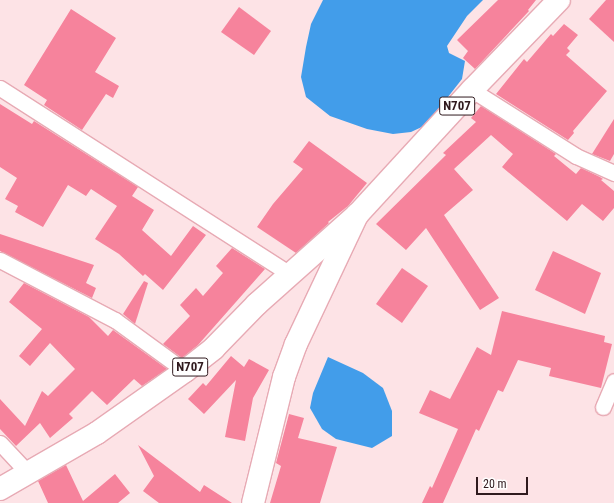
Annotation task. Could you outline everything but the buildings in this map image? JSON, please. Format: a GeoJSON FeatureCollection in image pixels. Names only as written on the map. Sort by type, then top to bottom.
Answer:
{"type":"FeatureCollection","features":[{"type":"Feature","properties":{"kind":"main road","name":"N707"},"geometry":{"type":"LineString","coordinates":[[0,489],[97,433],[186,371],[214,348],[257,304],[357,215],[472,90],[559,0]]}},
{"type":"Feature","properties":{"kind":"main road"},"geometry":{"type":"LineString","coordinates":[[253,503],[284,377],[296,344],[357,215]]}},
{"type":"Feature","properties":{"kind":"street"},"geometry":{"type":"LineString","coordinates":[[0,88],[291,275]]}},
{"type":"Feature","properties":{"kind":"street"},"geometry":{"type":"LineString","coordinates":[[472,90],[576,156],[614,173]]}},
{"type":"Feature","properties":{"kind":"street"},"geometry":{"type":"LineString","coordinates":[[0,260],[115,320],[186,371]]}},
{"type":"Feature","properties":{"kind":"street"},"geometry":{"type":"LineString","coordinates":[[603,407],[614,381]]}},
{"type":"Feature","properties":{"kind":"street"},"geometry":{"type":"LineString","coordinates":[[0,442],[28,473]]}},
{"type":"Feature","properties":{"kind":"water"},"geometry":{"type":"Polygon","coordinates":[[[323,0],[483,0],[467,16],[447,46],[449,53],[465,61],[462,79],[426,125],[411,132],[393,134],[367,129],[330,116],[306,97],[301,77],[306,47],[311,24],[323,0]]]}},
{"type":"Feature","properties":{"kind":"water"},"geometry":{"type":"Polygon","coordinates":[[[328,357],[363,373],[383,388],[392,411],[392,436],[372,448],[336,439],[322,429],[310,408],[313,393],[328,357]]]}}]}
